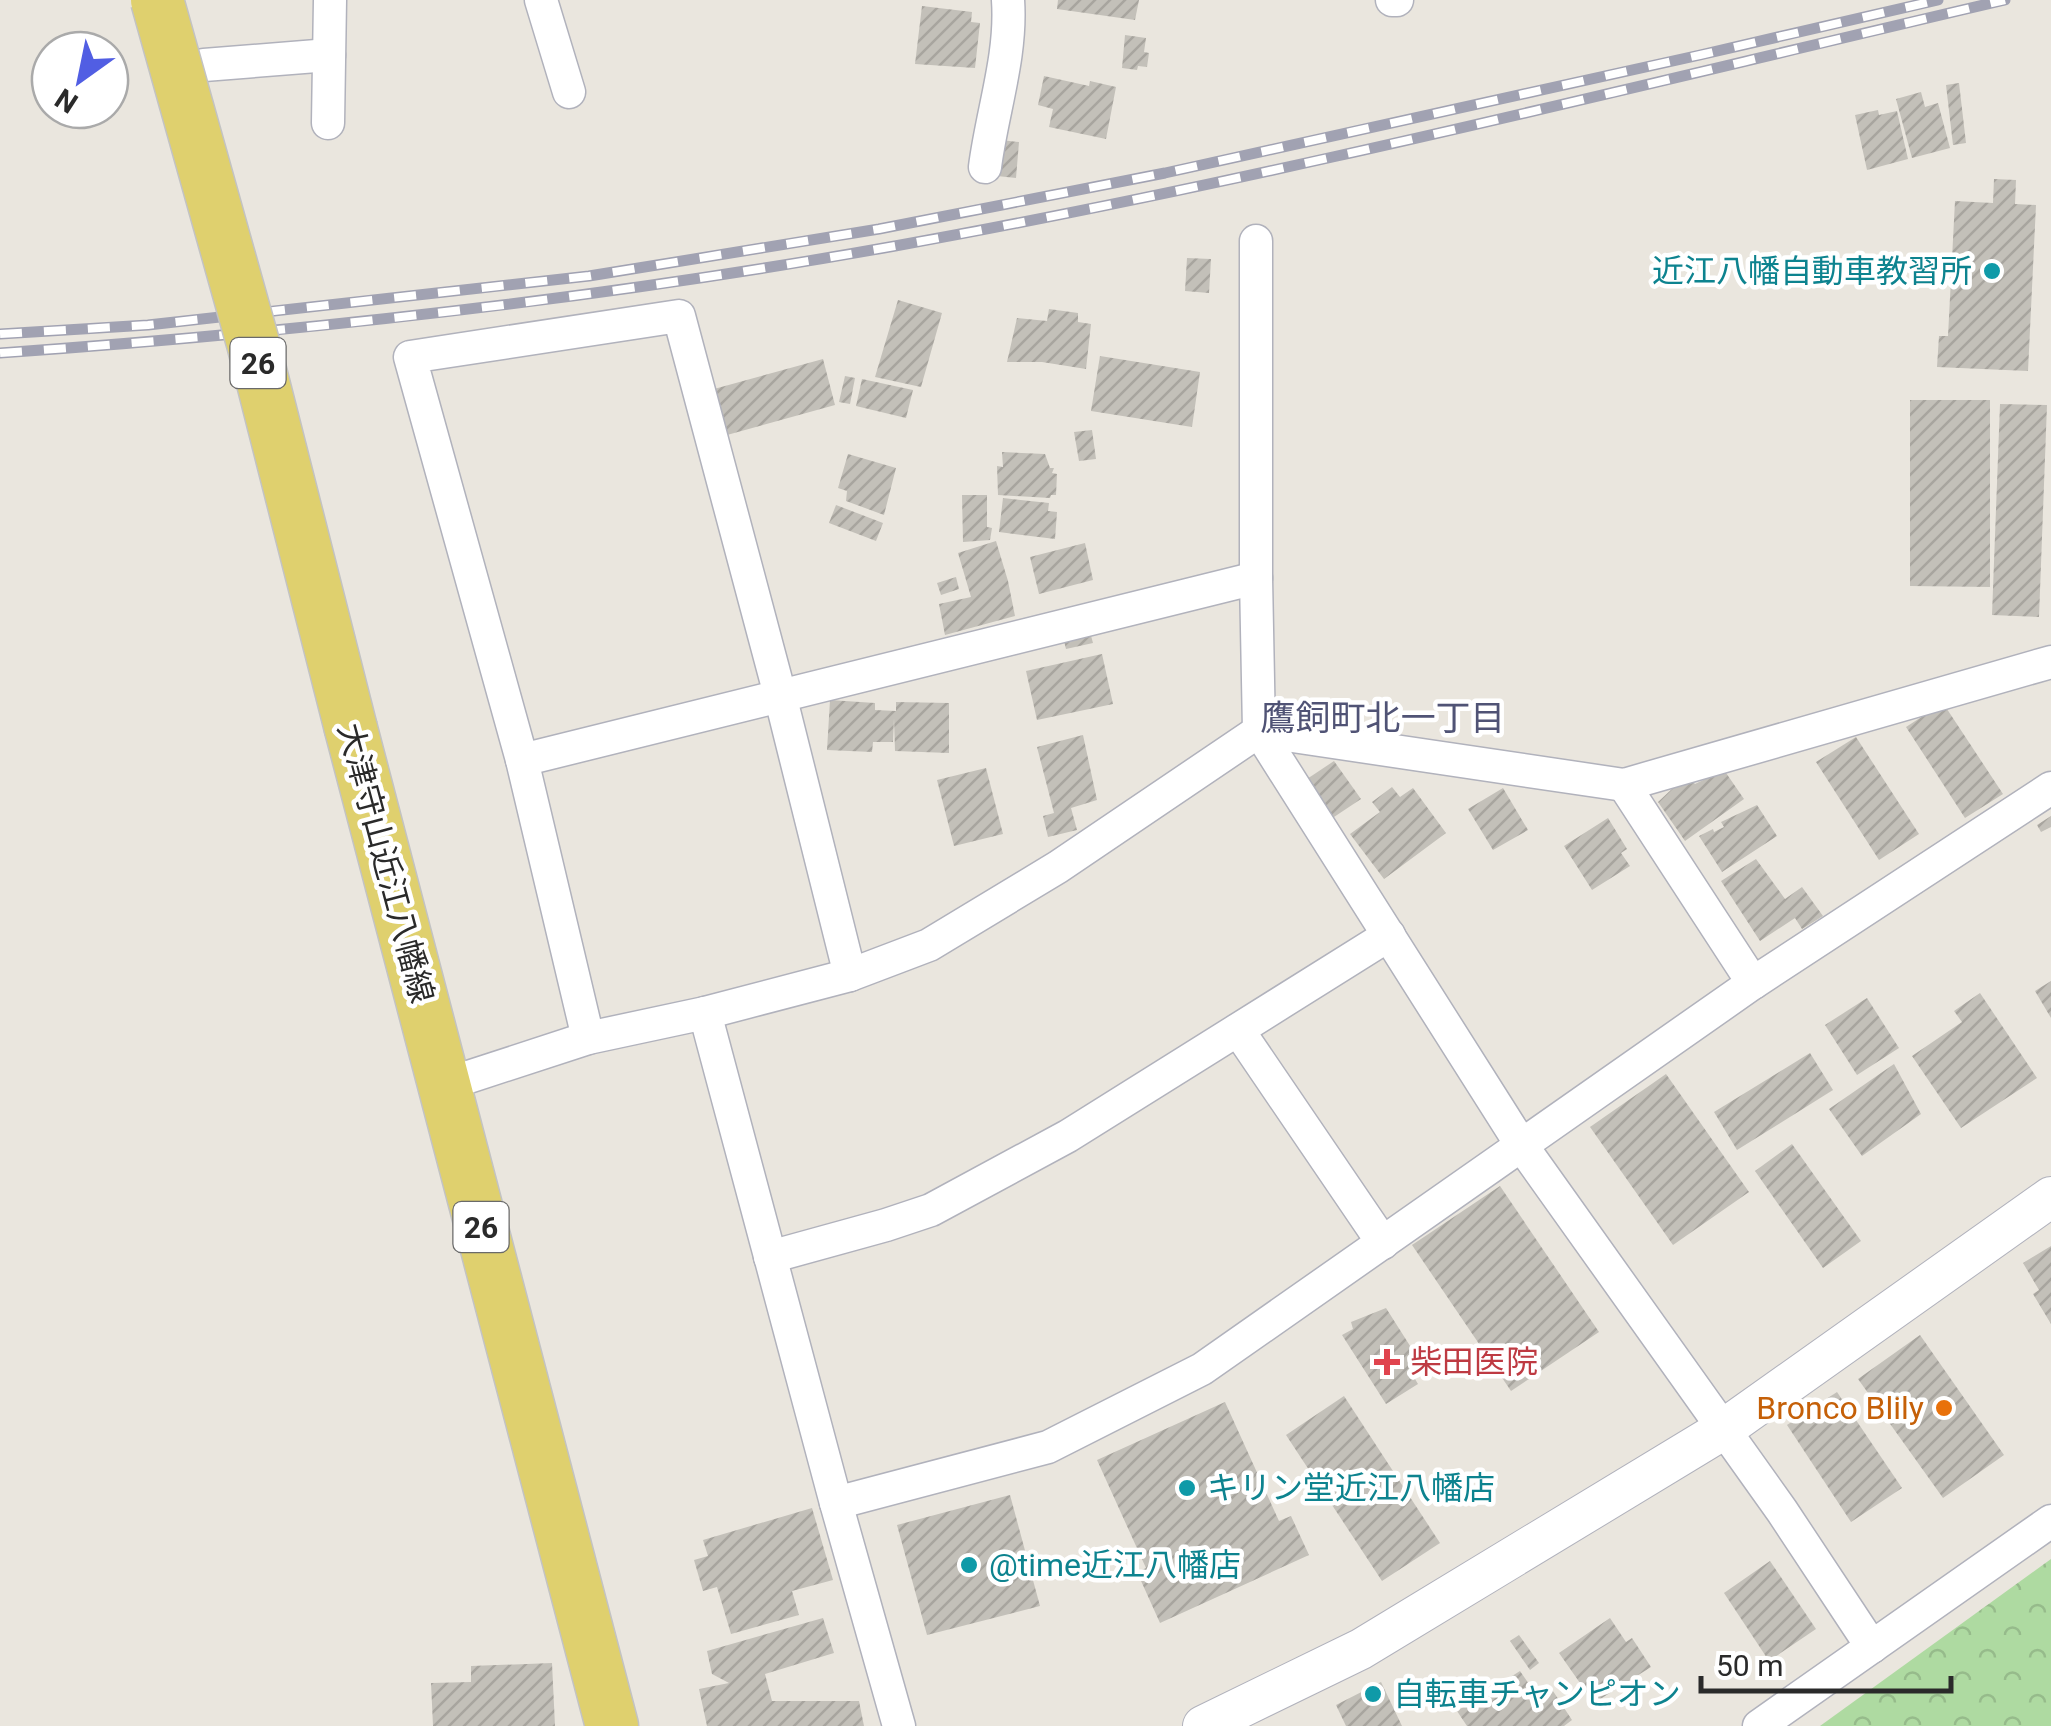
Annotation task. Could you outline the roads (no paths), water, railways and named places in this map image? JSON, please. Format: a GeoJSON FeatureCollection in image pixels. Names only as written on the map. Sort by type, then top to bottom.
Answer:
{"type":"FeatureCollection","features":[{"type":"Feature","properties":{"kind":"main road","name":"大津守山近江八幡線"},"geometry":{"type":"LineString","coordinates":[[157,0],[253,344],[612,1726]]}},
{"type":"Feature","properties":{"kind":"street"},"geometry":{"type":"LineString","coordinates":[[328,123],[330,0]]}},
{"type":"Feature","properties":{"kind":"street"},"geometry":{"type":"LineString","coordinates":[[541,0],[570,92]]}},
{"type":"Feature","properties":{"kind":"street"},"geometry":{"type":"LineString","coordinates":[[984,167],[1006,57],[1008,0]]}},
{"type":"Feature","properties":{"kind":"street"},"geometry":{"type":"LineString","coordinates":[[204,65],[330,55]]}},
{"type":"Feature","properties":{"kind":"street"},"geometry":{"type":"LineString","coordinates":[[1256,241],[1259,731],[1522,1146],[1782,1511],[1872,1647]]}},
{"type":"Feature","properties":{"kind":"street"},"geometry":{"type":"LineString","coordinates":[[588,1038],[522,760],[410,357],[678,316],[780,694],[850,975]]}},
{"type":"Feature","properties":{"kind":"street"},"geometry":{"type":"LineString","coordinates":[[522,760],[1256,578]]}},
{"type":"Feature","properties":{"kind":"street"},"geometry":{"type":"LineString","coordinates":[[444,1085],[588,1038],[705,1013],[850,975],[929,946],[1058,867],[1259,731],[1624,784],[2051,662]]}},
{"type":"Feature","properties":{"kind":"street"},"geometry":{"type":"LineString","coordinates":[[1624,784],[1753,983]]}},
{"type":"Feature","properties":{"kind":"street"},"geometry":{"type":"LineString","coordinates":[[836,1504],[1048,1446],[1202,1369],[1753,983],[2051,788]]}},
{"type":"Feature","properties":{"kind":"street"},"geometry":{"type":"LineString","coordinates":[[770,1256],[931,1210],[1068,1136],[1389,935]]}},
{"type":"Feature","properties":{"kind":"street"},"geometry":{"type":"LineString","coordinates":[[705,1013],[899,1726]]}},
{"type":"Feature","properties":{"kind":"street"},"geometry":{"type":"LineString","coordinates":[[1238,1030],[1384,1242]]}},
{"type":"Feature","properties":{"kind":"street"},"geometry":{"type":"LineString","coordinates":[[1203,1726],[1361,1649],[1724,1429],[2051,1197]]}},
{"type":"Feature","properties":{"kind":"street"},"geometry":{"type":"LineString","coordinates":[[1759,1726],[2051,1521]]}},
{"type":"Feature","properties":{"kind":"railway"},"geometry":{"type":"LineString","coordinates":[[0,334],[148,325],[589,276],[879,229],[1165,173],[1938,0]]}},
{"type":"Feature","properties":{"kind":"railway"},"geometry":{"type":"LineString","coordinates":[[0,353],[449,312],[895,246],[1313,161],[2005,0]]}},
{"type":"Feature","properties":{"kind":"place","name":"近江八幡自動車教習所"},"geometry":{"type":"Point","coordinates":[1992,271]}},
{"type":"Feature","properties":{"kind":"place","name":"柴田医院"},"geometry":{"type":"Point","coordinates":[1387,1362]}},
{"type":"Feature","properties":{"kind":"place","name":"Bronco Blily"},"geometry":{"type":"Point","coordinates":[1944,1408]}},
{"type":"Feature","properties":{"kind":"place","name":"キリン堂近江八幡店"},"geometry":{"type":"Point","coordinates":[1187,1488]}},
{"type":"Feature","properties":{"kind":"place","name":"@time近江八幡店"},"geometry":{"type":"Point","coordinates":[969,1565]}},
{"type":"Feature","properties":{"kind":"place","name":"自転車チャンピオン"},"geometry":{"type":"Point","coordinates":[1373,1694]}},
{"type":"Feature","properties":{"kind":"district","name":"鷹飼町北一丁目"},"geometry":{"type":"Point","coordinates":[1383,718]}}]}
